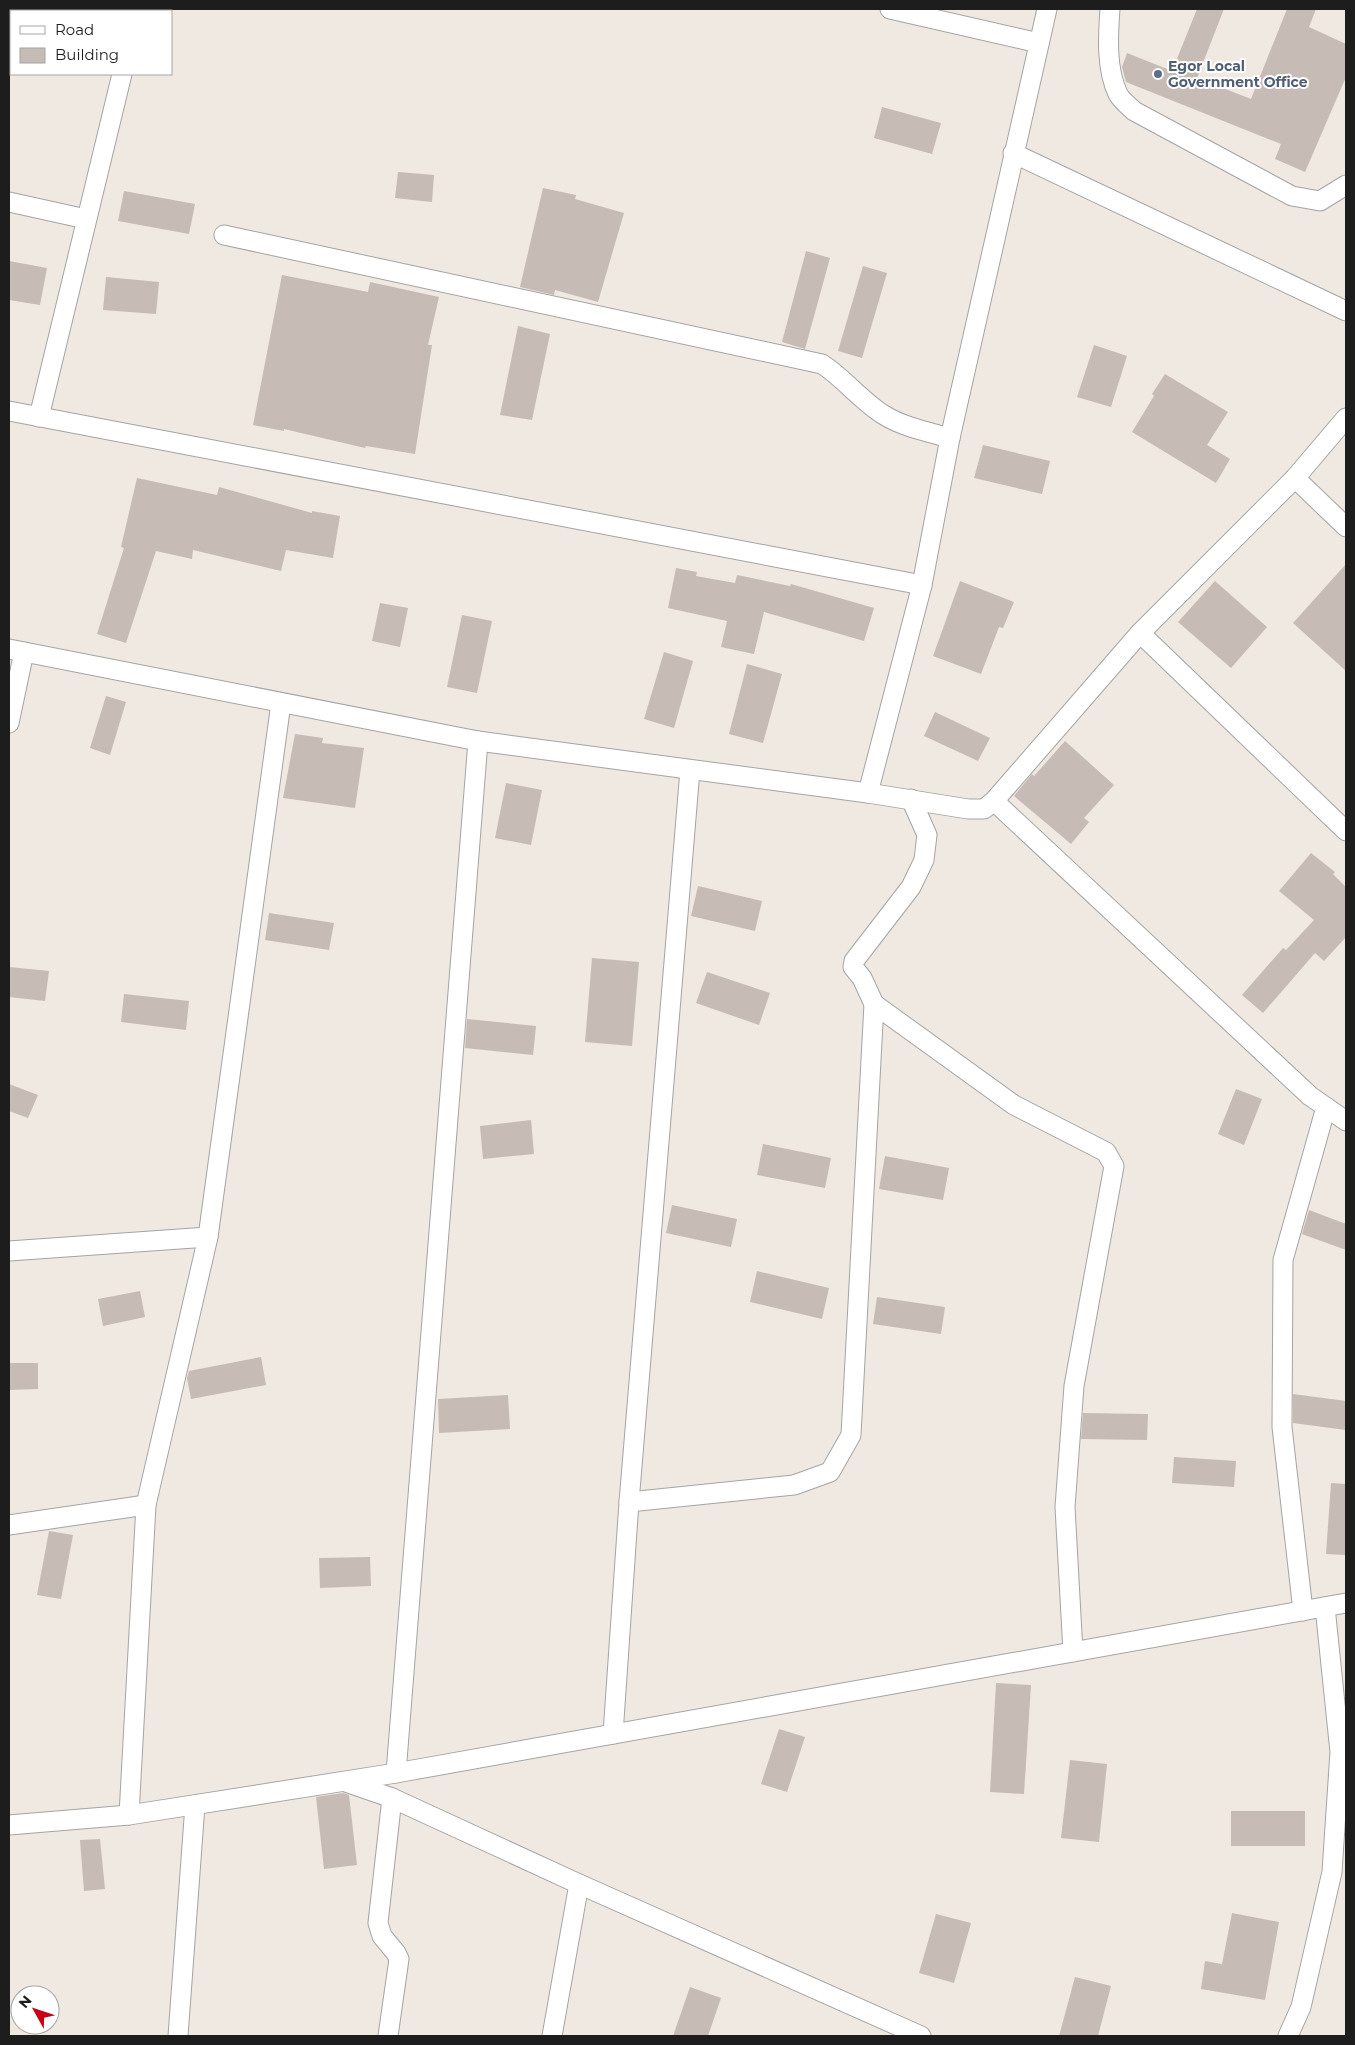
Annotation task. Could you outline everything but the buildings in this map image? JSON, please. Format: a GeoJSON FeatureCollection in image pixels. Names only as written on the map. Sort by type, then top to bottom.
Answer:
{"type":"FeatureCollection","features":[{"type":"Feature","properties":{"kind":"street"},"geometry":{"type":"LineString","coordinates":[[890,9],[1039,43]]}},
{"type":"Feature","properties":{"kind":"street"},"geometry":{"type":"LineString","coordinates":[[868,793],[922,585],[950,438],[1047,9]]}},
{"type":"Feature","properties":{"kind":"street"},"geometry":{"type":"LineString","coordinates":[[1110,9],[1108,32],[1111,69],[1119,95],[1134,111],[1292,196],[1320,201],[1346,185]]}},
{"type":"Feature","properties":{"kind":"street"},"geometry":{"type":"LineString","coordinates":[[38,416],[122,75]]}},
{"type":"Feature","properties":{"kind":"street"},"geometry":{"type":"LineString","coordinates":[[1013,153],[1346,311]]}},
{"type":"Feature","properties":{"kind":"street"},"geometry":{"type":"LineString","coordinates":[[9,202],[86,219]]}},
{"type":"Feature","properties":{"kind":"street"},"geometry":{"type":"LineString","coordinates":[[224,236],[822,364],[830,368],[863,400],[886,416],[950,438]]}},
{"type":"Feature","properties":{"kind":"street"},"geometry":{"type":"LineString","coordinates":[[9,411],[922,585]]}},
{"type":"Feature","properties":{"kind":"street"},"geometry":{"type":"LineString","coordinates":[[9,723],[16,650],[478,741],[868,793],[968,809],[984,809],[994,801],[1140,633],[1295,478],[1346,418]]}},
{"type":"Feature","properties":{"kind":"street"},"geometry":{"type":"LineString","coordinates":[[1295,478],[1346,527]]}},
{"type":"Feature","properties":{"kind":"street"},"geometry":{"type":"LineString","coordinates":[[1140,633],[1346,831]]}},
{"type":"Feature","properties":{"kind":"street"},"geometry":{"type":"LineString","coordinates":[[129,1816],[146,1505],[208,1237],[281,703]]}},
{"type":"Feature","properties":{"kind":"street"},"geometry":{"type":"LineString","coordinates":[[396,1773],[478,741]]}},
{"type":"Feature","properties":{"kind":"street"},"geometry":{"type":"LineString","coordinates":[[613,1734],[629,1502],[690,770]]}},
{"type":"Feature","properties":{"kind":"street"},"geometry":{"type":"LineString","coordinates":[[629,1502],[794,1485],[830,1472],[850,1435],[874,1004],[853,964],[911,887],[924,860],[928,835],[910,800]]}},
{"type":"Feature","properties":{"kind":"street"},"geometry":{"type":"LineString","coordinates":[[994,801],[1310,1096],[1346,1121]]}},
{"type":"Feature","properties":{"kind":"street"},"geometry":{"type":"LineString","coordinates":[[874,1004],[1014,1106],[1106,1152],[1114,1166],[1074,1386],[1065,1508],[1073,1652]]}},
{"type":"Feature","properties":{"kind":"street"},"geometry":{"type":"LineString","coordinates":[[1303,1611],[1282,1428],[1283,1260],[1326,1106]]}},
{"type":"Feature","properties":{"kind":"street"},"geometry":{"type":"LineString","coordinates":[[9,1251],[208,1237]]}},
{"type":"Feature","properties":{"kind":"street"},"geometry":{"type":"LineString","coordinates":[[9,1525],[146,1505]]}},
{"type":"Feature","properties":{"kind":"street"},"geometry":{"type":"LineString","coordinates":[[9,1825],[129,1816],[396,1773],[1346,1603]]}},
{"type":"Feature","properties":{"kind":"street"},"geometry":{"type":"LineString","coordinates":[[1288,2036],[1301,2007],[1332,1872],[1340,1752],[1325,1607]]}},
{"type":"Feature","properties":{"kind":"street"},"geometry":{"type":"LineString","coordinates":[[344,1781],[392,1798],[579,1884],[921,2036]]}},
{"type":"Feature","properties":{"kind":"street"},"geometry":{"type":"LineString","coordinates":[[388,2036],[399,1959],[382,1936],[378,1923],[392,1798]]}},
{"type":"Feature","properties":{"kind":"street"},"geometry":{"type":"LineString","coordinates":[[178,2036],[195,1805]]}},
{"type":"Feature","properties":{"kind":"street"},"geometry":{"type":"LineString","coordinates":[[552,2036],[579,1884]]}},
{"type":"Feature","properties":{"kind":"place","name":"Egor Local Government Office"},"geometry":{"type":"Point","coordinates":[1158,74]}}]}
